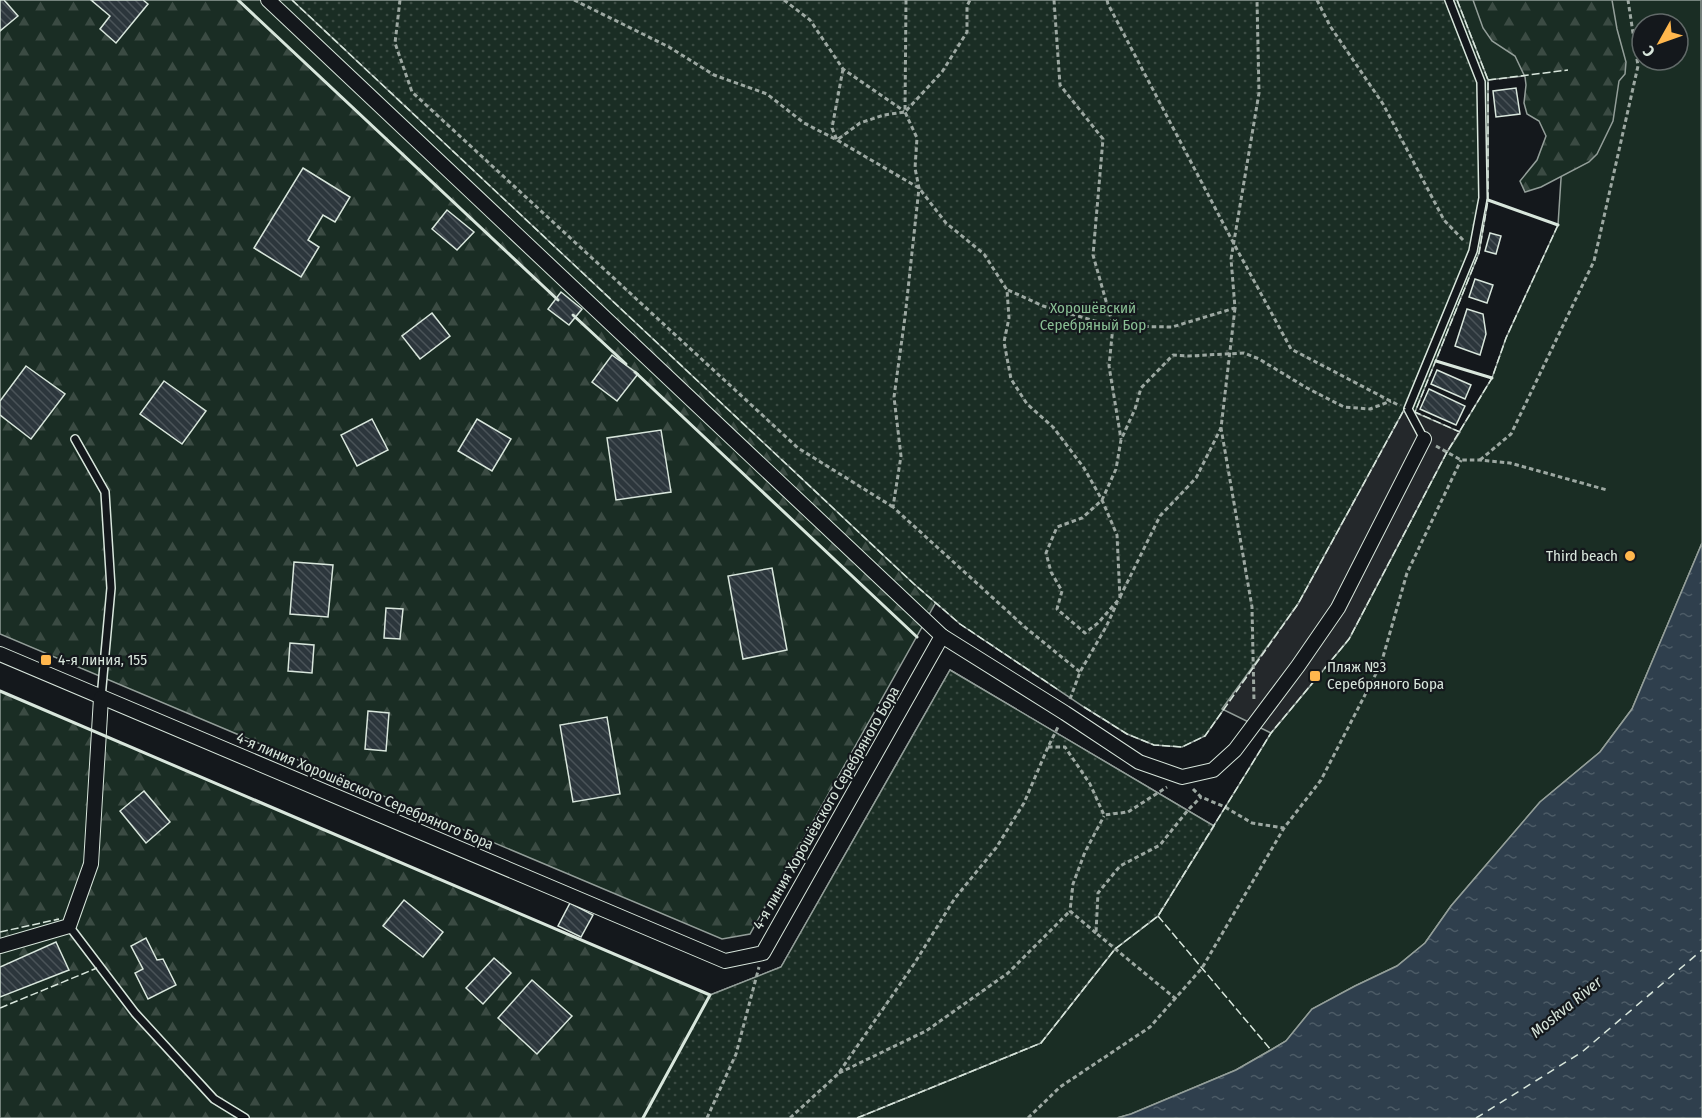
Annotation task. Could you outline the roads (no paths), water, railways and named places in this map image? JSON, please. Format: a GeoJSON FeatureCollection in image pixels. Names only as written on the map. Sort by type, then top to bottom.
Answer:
{"type":"FeatureCollection","features":[{"type":"Feature","properties":{"kind":"street"},"geometry":{"type":"LineString","coordinates":[[268,0],[942,636],[1139,762],[1182,777],[1213,770],[1235,750],[1338,608],[1425,439]]}},
{"type":"Feature","properties":{"kind":"street","name":"4-я линия Хорошёвского Серебряного Бора"},"geometry":{"type":"LineString","coordinates":[[0,654],[725,961],[763,953],[942,636]]}},
{"type":"Feature","properties":{"kind":"street"},"geometry":{"type":"LineString","coordinates":[[0,946],[69,926],[91,864],[102,698]]}},
{"type":"Feature","properties":{"kind":"lane"},"geometry":{"type":"LineString","coordinates":[[1425,439],[1408,409],[1473,251],[1483,198],[1481,81],[1449,0]]}},
{"type":"Feature","properties":{"kind":"lane"},"geometry":{"type":"LineString","coordinates":[[75,439],[105,492],[111,588],[102,698]]}},
{"type":"Feature","properties":{"kind":"lane"},"geometry":{"type":"LineString","coordinates":[[69,926],[135,1012],[214,1099],[245,1118]]}},
{"type":"Feature","properties":{"kind":"water","name":"Moskva River"},"geometry":{"type":"Polygon","coordinates":[[[1702,543],[1702,1118],[1117,1118],[1236,1070],[1286,1041],[1312,1009],[1397,966],[1425,943],[1451,906],[1540,802],[1600,752],[1632,709],[1702,543]]]}},
{"type":"Feature","properties":{"kind":"place","name":"Third beach"},"geometry":{"type":"Point","coordinates":[1630,556]}},
{"type":"Feature","properties":{"kind":"place","name":"4-я линия, 155"},"geometry":{"type":"Point","coordinates":[46,660]}},
{"type":"Feature","properties":{"kind":"place","name":"Пляж №3 Cеребряного Бора"},"geometry":{"type":"Point","coordinates":[1315,676]}},
{"type":"Feature","properties":{"kind":"park label","name":"Хорошёвский Серебряный Бор"},"geometry":{"type":"Point","coordinates":[1093,316]}}]}
